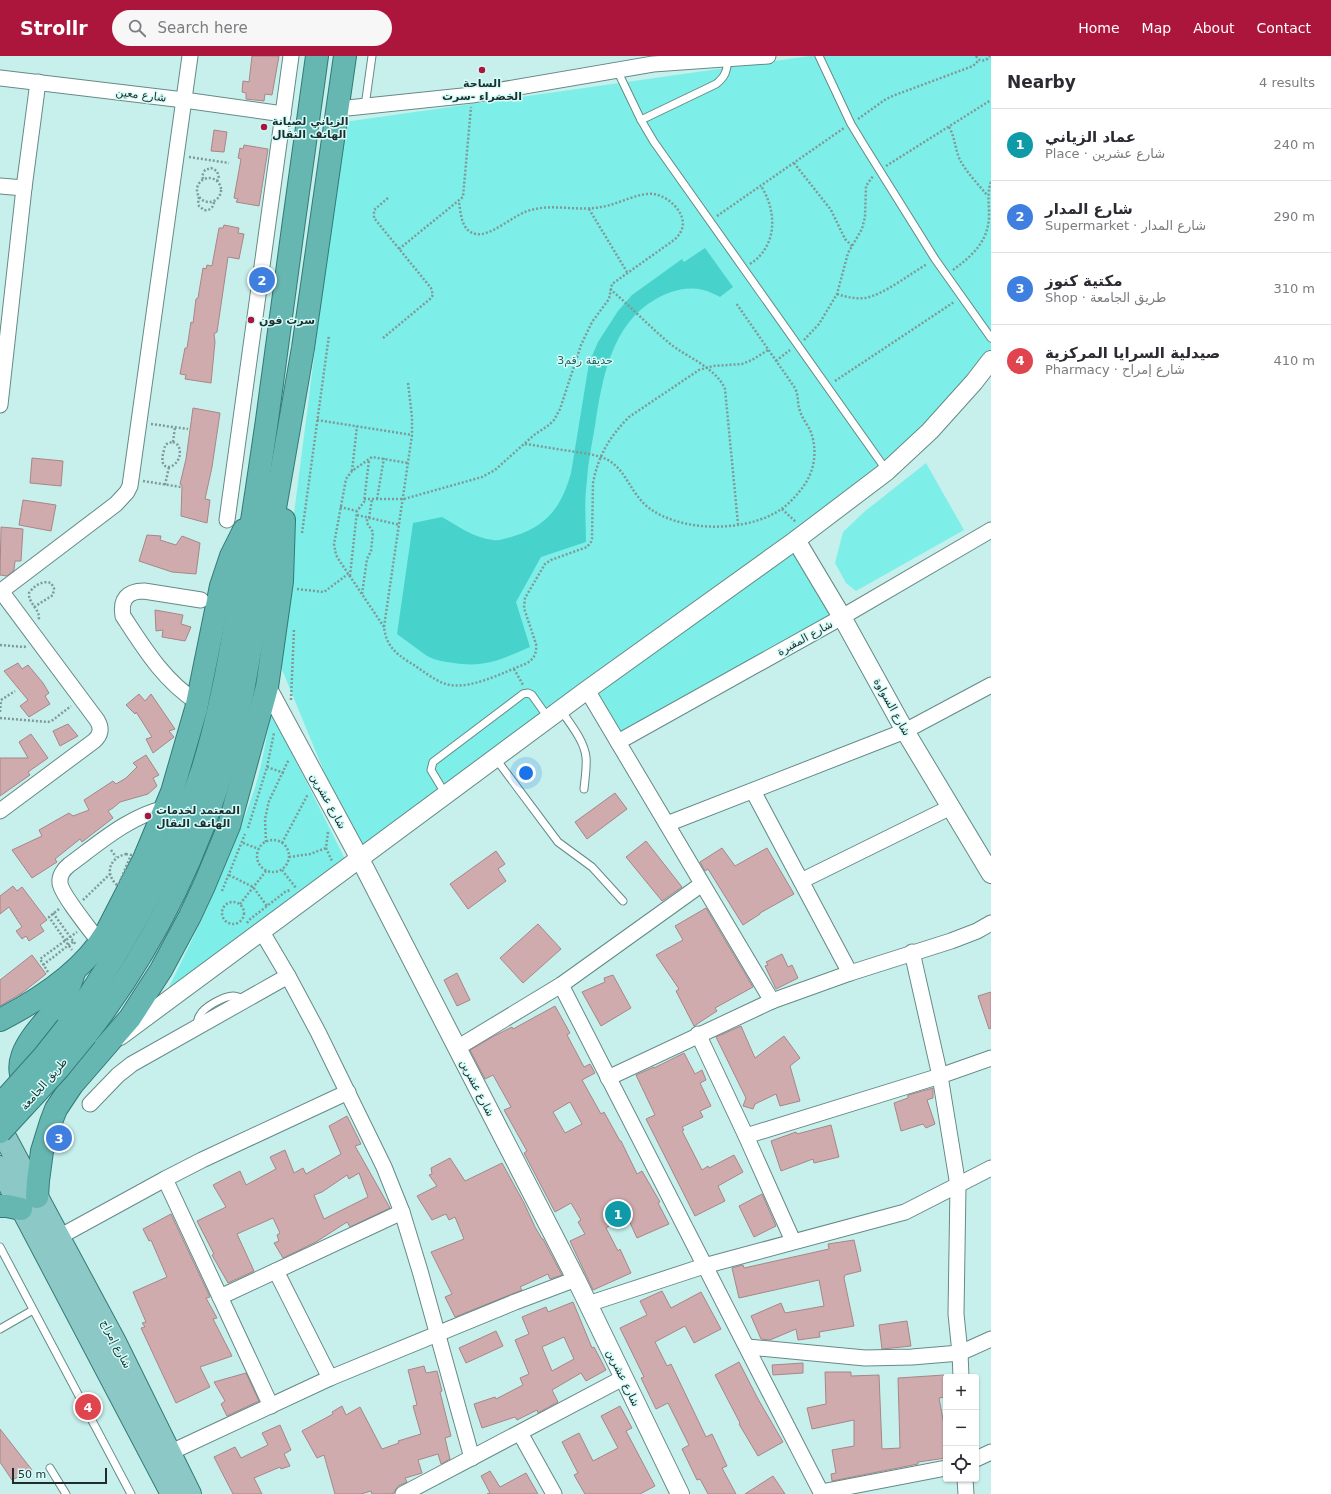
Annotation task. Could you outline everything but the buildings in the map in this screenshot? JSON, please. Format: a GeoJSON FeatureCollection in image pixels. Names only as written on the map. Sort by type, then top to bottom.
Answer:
{"type":"FeatureCollection","features":[{"type":"Feature","properties":{"kind":"highway"},"geometry":{"type":"LineString","coordinates":[[76,1031],[96,987],[122,946],[168,859],[186,816],[211,741],[226,680],[253,514],[317,56]]}},
{"type":"Feature","properties":{"kind":"highway"},"geometry":{"type":"LineString","coordinates":[[0,1105],[44,1056],[76,1031],[120,989],[150,940],[176,888],[215,795],[230,747],[244,691],[303,348],[345,56]]}},
{"type":"Feature","properties":{"kind":"highway"},"geometry":{"type":"LineString","coordinates":[[0,1206],[29,1203],[38,1181],[42,1151],[51,1122],[60,1102],[72,1085],[130,1018],[160,970],[190,916],[229,826],[267,686],[282,581],[284,519],[279,490]]}},
{"type":"Feature","properties":{"kind":"highway"},"geometry":{"type":"LineString","coordinates":[[0,1020],[27,1005],[67,964],[88,957],[89,943],[144,859],[172,792],[197,702],[218,601],[226,571],[238,542],[253,514]]}},
{"type":"Feature","properties":{"kind":"highway"},"geometry":{"type":"LineString","coordinates":[[60,1102],[40,1098],[28,1088],[21,1076],[19,1062],[23,1049],[27,1043],[66,994],[67,964]]}},
{"type":"Feature","properties":{"kind":"highway","name":"طريق الجامعة"},"geometry":{"type":"LineString","coordinates":[[0,1132],[59,1068],[76,1031]]}},
{"type":"Feature","properties":{"kind":"main road"},"geometry":{"type":"LineString","coordinates":[[0,1128],[29,1203]]}},
{"type":"Feature","properties":{"kind":"main road"},"geometry":{"type":"LineString","coordinates":[[0,1167],[29,1203]]}},
{"type":"Feature","properties":{"kind":"main road","name":"شارع إمراح"},"geometry":{"type":"LineString","coordinates":[[29,1203],[59,1237],[116,1344],[190,1494]]}},
{"type":"Feature","properties":{"kind":"main road","name":"شارع إمراح"},"geometry":{"type":"LineString","coordinates":[[29,1203],[172,1494]]}},
{"type":"Feature","properties":{"kind":"street"},"geometry":{"type":"LineString","coordinates":[[0,811],[96,739],[100,732],[99,724],[81,698],[1,591],[116,504],[127,492],[132,479],[190,56]]}},
{"type":"Feature","properties":{"kind":"street"},"geometry":{"type":"LineString","coordinates":[[227,520],[290,56]]}},
{"type":"Feature","properties":{"kind":"street"},"geometry":{"type":"LineString","coordinates":[[338,109],[472,95],[653,64],[768,56]]}},
{"type":"Feature","properties":{"kind":"street","name":"شارع معين"},"geometry":{"type":"LineString","coordinates":[[0,78],[184,100],[282,114]]}},
{"type":"Feature","properties":{"kind":"street"},"geometry":{"type":"LineString","coordinates":[[0,405],[24,188],[38,82]]}},
{"type":"Feature","properties":{"kind":"street"},"geometry":{"type":"LineString","coordinates":[[0,186],[24,188]]}},
{"type":"Feature","properties":{"kind":"street"},"geometry":{"type":"LineString","coordinates":[[110,1040],[124,1035],[254,929],[360,859],[587,690],[801,536],[888,471],[930,431],[974,382],[991,360]]}},
{"type":"Feature","properties":{"kind":"street","name":"شارع المقبرة"},"geometry":{"type":"LineString","coordinates":[[618,742],[842,617],[991,530]]}},
{"type":"Feature","properties":{"kind":"street","name":"شارع السواوة"},"geometry":{"type":"LineString","coordinates":[[801,536],[842,617],[905,731],[991,874]]}},
{"type":"Feature","properties":{"kind":"street"},"geometry":{"type":"LineString","coordinates":[[197,702],[179,689],[165,675],[123,616],[122,608],[124,601],[129,595],[136,591],[201,600]]}},
{"type":"Feature","properties":{"kind":"street"},"geometry":{"type":"LineString","coordinates":[[667,824],[905,731],[991,685]]}},
{"type":"Feature","properties":{"kind":"street","name":"شارع عشرين"},"geometry":{"type":"LineString","coordinates":[[267,686],[277,721],[360,859],[576,1279],[680,1494]]}},
{"type":"Feature","properties":{"kind":"street"},"geometry":{"type":"LineString","coordinates":[[587,690],[772,1001]]}},
{"type":"Feature","properties":{"kind":"street"},"geometry":{"type":"LineString","coordinates":[[753,791],[850,973]]}},
{"type":"Feature","properties":{"kind":"street"},"geometry":{"type":"LineString","coordinates":[[801,881],[951,807]]}},
{"type":"Feature","properties":{"kind":"street"},"geometry":{"type":"LineString","coordinates":[[89,943],[69,910],[61,888],[60,877],[66,868],[131,821],[153,811],[166,808]]}},
{"type":"Feature","properties":{"kind":"street"},"geometry":{"type":"LineString","coordinates":[[457,1048],[561,985],[702,884]]}},
{"type":"Feature","properties":{"kind":"street"},"geometry":{"type":"LineString","coordinates":[[608,1078],[698,1034],[772,1001],[912,952],[970,934],[991,923]]}},
{"type":"Feature","properties":{"kind":"street"},"geometry":{"type":"LineString","coordinates":[[254,929],[288,976],[348,1092],[384,1167],[402,1212],[438,1334],[472,1458]]}},
{"type":"Feature","properties":{"kind":"street"},"geometry":{"type":"LineString","coordinates":[[912,952],[940,1076],[958,1186],[956,1314],[961,1374]]}},
{"type":"Feature","properties":{"kind":"street"},"geometry":{"type":"LineString","coordinates":[[90,1104],[118,1075],[132,1064],[288,976]]}},
{"type":"Feature","properties":{"kind":"street"},"geometry":{"type":"LineString","coordinates":[[561,985],[704,1266],[748,1347],[822,1493],[943,1469]]}},
{"type":"Feature","properties":{"kind":"street"},"geometry":{"type":"LineString","coordinates":[[698,1034],[793,1241]]}},
{"type":"Feature","properties":{"kind":"street"},"geometry":{"type":"LineString","coordinates":[[746,1136],[940,1076],[991,1058]]}},
{"type":"Feature","properties":{"kind":"street"},"geometry":{"type":"LineString","coordinates":[[59,1237],[165,1179],[348,1092]]}},
{"type":"Feature","properties":{"kind":"street"},"geometry":{"type":"LineString","coordinates":[[588,1304],[704,1266],[905,1212],[991,1168]]}},
{"type":"Feature","properties":{"kind":"street"},"geometry":{"type":"LineString","coordinates":[[165,1179],[271,1406]]}},
{"type":"Feature","properties":{"kind":"street"},"geometry":{"type":"LineString","coordinates":[[220,1297],[402,1212]]}},
{"type":"Feature","properties":{"kind":"street"},"geometry":{"type":"LineString","coordinates":[[276,1270],[330,1378]]}},
{"type":"Feature","properties":{"kind":"street"},"geometry":{"type":"LineString","coordinates":[[169,1453],[330,1378],[576,1279]]}},
{"type":"Feature","properties":{"kind":"street"},"geometry":{"type":"LineString","coordinates":[[748,1347],[865,1358],[912,1357],[960,1353],[991,1339]]}},
{"type":"Feature","properties":{"kind":"street"},"geometry":{"type":"LineString","coordinates":[[403,1494],[623,1378]]}},
{"type":"Feature","properties":{"kind":"street"},"geometry":{"type":"LineString","coordinates":[[520,1433],[554,1494]]}},
{"type":"Feature","properties":{"kind":"street"},"geometry":{"type":"LineString","coordinates":[[979,1458],[991,1452]]}},
{"type":"Feature","properties":{"kind":"street"},"geometry":{"type":"LineString","coordinates":[[965,1482],[966,1494]]}},
{"type":"Feature","properties":{"kind":"lane"},"geometry":{"type":"LineString","coordinates":[[364,107],[372,56]]}},
{"type":"Feature","properties":{"kind":"lane"},"geometry":{"type":"LineString","coordinates":[[818,56],[851,124],[879,170],[935,259],[961,298],[991,338]]}},
{"type":"Feature","properties":{"kind":"lane"},"geometry":{"type":"LineString","coordinates":[[641,120],[721,81],[726,72],[726,59]]}},
{"type":"Feature","properties":{"kind":"lane"},"geometry":{"type":"LineString","coordinates":[[617,70],[641,120],[654,142],[888,471]]}},
{"type":"Feature","properties":{"kind":"lane"},"geometry":{"type":"LineString","coordinates":[[446,795],[431,770],[433,762],[523,694],[528,693],[555,714],[579,738],[585,750],[586,762],[584,789]]}},
{"type":"Feature","properties":{"kind":"lane"},"geometry":{"type":"LineString","coordinates":[[496,758],[558,842],[592,867],[623,901]]}},
{"type":"Feature","properties":{"kind":"lane"},"geometry":{"type":"LineString","coordinates":[[0,1247],[131,1494]]}},
{"type":"Feature","properties":{"kind":"lane"},"geometry":{"type":"LineString","coordinates":[[0,1329],[33,1310]]}},
{"type":"Feature","properties":{"kind":"lane"},"geometry":{"type":"LineString","coordinates":[[50,1468],[66,1494]]}},
{"type":"Feature","properties":{"kind":"path"},"geometry":{"type":"LineString","coordinates":[[976,56],[979,60]]}},
{"type":"Feature","properties":{"kind":"path"},"geometry":{"type":"LineString","coordinates":[[710,221],[891,97],[972,66],[979,60],[986,60],[990,57]]}},
{"type":"Feature","properties":{"kind":"path"},"geometry":{"type":"LineString","coordinates":[[399,249],[459,202],[464,195],[472,95]]}},
{"type":"Feature","properties":{"kind":"path"},"geometry":{"type":"LineString","coordinates":[[776,361],[798,345],[817,327],[837,294],[852,246],[862,229],[865,217],[866,186],[871,177],[879,170],[991,100]]}},
{"type":"Feature","properties":{"kind":"path"},"geometry":{"type":"LineString","coordinates":[[949,127],[952,132],[960,160],[966,170],[988,196]]}},
{"type":"Feature","properties":{"kind":"path"},"geometry":{"type":"LineString","coordinates":[[177,155],[229,163]]}},
{"type":"Feature","properties":{"kind":"path"},"geometry":{"type":"LineString","coordinates":[[211,168],[212,160]]}},
{"type":"Feature","properties":{"kind":"path"},"geometry":{"type":"LineString","coordinates":[[794,163],[831,210],[845,238],[852,246]]}},
{"type":"Feature","properties":{"kind":"path"},"geometry":{"type":"LineString","coordinates":[[203,179],[210,178],[220,184],[221,192],[217,199],[208,202],[200,197],[197,190],[203,179],[202,176],[205,170],[211,168],[217,171],[219,178],[217,181]]}},
{"type":"Feature","properties":{"kind":"path"},"geometry":{"type":"LineString","coordinates":[[946,275],[968,259],[977,250],[983,240],[988,223],[988,196],[991,181]]}},
{"type":"Feature","properties":{"kind":"path"},"geometry":{"type":"LineString","coordinates":[[743,268],[753,262],[762,253],[768,243],[772,231],[773,219],[771,208],[767,196],[761,186]]}},
{"type":"Feature","properties":{"kind":"path"},"geometry":{"type":"LineString","coordinates":[[364,499],[404,499],[482,477],[495,470],[534,435],[549,425],[557,415],[581,345],[592,322],[609,299],[610,286],[613,282],[680,235],[683,229],[681,215],[672,203],[666,198],[654,194],[641,195],[612,205],[589,209],[554,207],[534,209],[516,216],[487,233],[476,234],[466,229],[463,224],[459,202]]}},
{"type":"Feature","properties":{"kind":"path"},"geometry":{"type":"LineString","coordinates":[[200,197],[198,200],[199,206],[204,210],[213,207],[214,201]]}},
{"type":"Feature","properties":{"kind":"path"},"geometry":{"type":"LineString","coordinates":[[383,338],[430,299],[433,294],[431,288],[373,215],[375,208],[388,197]]}},
{"type":"Feature","properties":{"kind":"path"},"geometry":{"type":"LineString","coordinates":[[589,209],[627,272]]}},
{"type":"Feature","properties":{"kind":"path"},"geometry":{"type":"LineString","coordinates":[[837,294],[856,298],[871,296],[883,291],[935,259]]}},
{"type":"Feature","properties":{"kind":"path"},"geometry":{"type":"LineString","coordinates":[[610,289],[670,343],[719,379],[725,389],[738,524]]}},
{"type":"Feature","properties":{"kind":"path"},"geometry":{"type":"LineString","coordinates":[[827,386],[961,298]]}},
{"type":"Feature","properties":{"kind":"path"},"geometry":{"type":"LineString","coordinates":[[524,444],[600,456],[617,466],[639,499],[663,516],[680,522],[700,526],[738,524],[758,520],[772,515],[782,509],[792,501],[807,483],[813,469],[815,456],[814,444],[810,430],[798,408],[797,393],[736,303]]}},
{"type":"Feature","properties":{"kind":"path"},"geometry":{"type":"LineString","coordinates":[[302,535],[329,335]]}},
{"type":"Feature","properties":{"kind":"path"},"geometry":{"type":"LineString","coordinates":[[408,464],[384,458],[372,457],[352,471],[346,480],[340,507],[334,549],[339,560],[384,627],[388,643],[398,655],[437,680],[447,684],[461,685],[476,683],[529,662],[536,652],[536,644],[524,605],[526,598],[543,566],[550,560],[584,549],[590,545],[593,483],[600,456],[610,438],[629,417],[692,374],[713,366],[742,364],[752,360],[768,350]]}},
{"type":"Feature","properties":{"kind":"path"},"geometry":{"type":"LineString","coordinates":[[384,627],[404,499],[412,435],[412,417],[408,383]]}},
{"type":"Feature","properties":{"kind":"path"},"geometry":{"type":"LineString","coordinates":[[317,420],[412,435]]}},
{"type":"Feature","properties":{"kind":"path"},"geometry":{"type":"LineString","coordinates":[[140,422],[188,429]]}},
{"type":"Feature","properties":{"kind":"path"},"geometry":{"type":"LineString","coordinates":[[352,471],[357,426]]}},
{"type":"Feature","properties":{"kind":"path"},"geometry":{"type":"LineString","coordinates":[[173,442],[175,427]]}},
{"type":"Feature","properties":{"kind":"path"},"geometry":{"type":"LineString","coordinates":[[173,442],[178,445],[180,450],[177,463],[168,467],[164,464],[162,459],[165,445],[173,442]]}},
{"type":"Feature","properties":{"kind":"path"},"geometry":{"type":"LineString","coordinates":[[377,499],[384,458]]}},
{"type":"Feature","properties":{"kind":"path"},"geometry":{"type":"LineString","coordinates":[[294,589],[324,592],[349,575],[357,511],[364,499],[369,459]]}},
{"type":"Feature","properties":{"kind":"path"},"geometry":{"type":"LineString","coordinates":[[165,485],[168,467]]}},
{"type":"Feature","properties":{"kind":"path"},"geometry":{"type":"LineString","coordinates":[[132,479],[165,485],[181,486]]}},
{"type":"Feature","properties":{"kind":"path"},"geometry":{"type":"LineString","coordinates":[[362,594],[367,558],[371,551],[373,532],[368,524],[372,499]]}},
{"type":"Feature","properties":{"kind":"path"},"geometry":{"type":"LineString","coordinates":[[340,507],[357,511]]}},
{"type":"Feature","properties":{"kind":"path"},"geometry":{"type":"LineString","coordinates":[[782,509],[801,536]]}},
{"type":"Feature","properties":{"kind":"path"},"geometry":{"type":"LineString","coordinates":[[357,515],[400,525]]}},
{"type":"Feature","properties":{"kind":"path"},"geometry":{"type":"LineString","coordinates":[[27,626],[39,618],[39,614],[34,607],[29,599],[29,593],[44,581],[51,582],[54,588],[53,595],[34,607]]}},
{"type":"Feature","properties":{"kind":"path"},"geometry":{"type":"LineString","coordinates":[[219,897],[243,843],[267,767],[277,721],[292,699],[294,629]]}},
{"type":"Feature","properties":{"kind":"path"},"geometry":{"type":"LineString","coordinates":[[0,645],[24,647],[28,646],[37,639]]}},
{"type":"Feature","properties":{"kind":"path"},"geometry":{"type":"LineString","coordinates":[[514,668],[528,693]]}},
{"type":"Feature","properties":{"kind":"path"},"geometry":{"type":"LineString","coordinates":[[0,712],[0,700],[15,691]]}},
{"type":"Feature","properties":{"kind":"path"},"geometry":{"type":"LineString","coordinates":[[0,718],[48,722],[53,720],[81,698]]}},
{"type":"Feature","properties":{"kind":"path"},"geometry":{"type":"LineString","coordinates":[[266,842],[265,819],[269,801],[276,785],[284,773],[292,752]]}},
{"type":"Feature","properties":{"kind":"path"},"geometry":{"type":"LineString","coordinates":[[267,767],[284,773]]}},
{"type":"Feature","properties":{"kind":"path"},"geometry":{"type":"LineString","coordinates":[[282,843],[310,789]]}},
{"type":"Feature","properties":{"kind":"path"},"geometry":{"type":"LineString","coordinates":[[328,830],[326,848],[333,863]]}},
{"type":"Feature","properties":{"kind":"path"},"geometry":{"type":"LineString","coordinates":[[276,840],[282,843],[288,851],[289,856],[286,866],[282,870],[274,872],[266,871],[259,863],[257,853],[259,849],[266,842],[276,840]]}},
{"type":"Feature","properties":{"kind":"path"},"geometry":{"type":"LineString","coordinates":[[243,843],[259,849]]}},
{"type":"Feature","properties":{"kind":"path"},"geometry":{"type":"LineString","coordinates":[[289,856],[310,854],[326,848]]}},
{"type":"Feature","properties":{"kind":"path"},"geometry":{"type":"LineString","coordinates":[[254,929],[248,920],[288,891],[297,887],[282,870]]}},
{"type":"Feature","properties":{"kind":"path"},"geometry":{"type":"LineString","coordinates":[[240,904],[266,871]]}},
{"type":"Feature","properties":{"kind":"path"},"geometry":{"type":"LineString","coordinates":[[77,932],[70,936],[65,940],[41,958],[43,965],[48,972],[67,964],[69,945],[65,940],[49,918],[61,908],[69,910],[110,874]]}},
{"type":"Feature","properties":{"kind":"path"},"geometry":{"type":"LineString","coordinates":[[229,875],[253,887],[267,906]]}},
{"type":"Feature","properties":{"kind":"path"},"geometry":{"type":"LineString","coordinates":[[229,902],[240,904],[244,910],[243,918],[237,924],[228,923],[222,917],[223,908],[229,902]]}},
{"type":"Feature","properties":{"kind":"path"},"geometry":{"type":"LineString","coordinates":[[54,913],[78,948],[89,943]]}},
{"type":"Feature","properties":{"kind":"path"},"geometry":{"type":"LineString","coordinates":[[75,928],[79,935]]}},
{"type":"Feature","properties":{"kind":"path"},"geometry":{"type":"LineString","coordinates":[[43,965],[74,941]]}},
{"type":"Feature","properties":{"kind":"green space","name":"حديقة رقم3"},"geometry":{"type":"Polygon","coordinates":[[[810,56],[991,56],[991,360],[974,382],[796,540],[842,617],[618,742],[587,691],[360,859],[276,655],[344,122],[810,56]]]}},
{"type":"Feature","properties":{"kind":"green space"},"geometry":{"type":"Polygon","coordinates":[[[926,463],[964,530],[856,591],[846,583],[835,563],[843,532],[864,512],[926,463]]]}},
{"type":"Feature","properties":{"kind":"green space"},"geometry":{"type":"Polygon","coordinates":[[[272,713],[348,865],[224,952],[169,987],[205,912],[238,836],[256,784],[272,713]]]}},
{"type":"Feature","properties":{"kind":"shaded area"},"geometry":{"type":"Polygon","coordinates":[[[705,248],[733,287],[720,297],[705,290],[685,289],[656,299],[641,310],[628,323],[611,355],[601,390],[589,460],[585,512],[586,542],[541,557],[516,602],[530,647],[493,661],[465,664],[436,660],[427,656],[397,634],[413,523],[442,517],[479,537],[501,540],[526,532],[545,520],[552,513],[563,495],[571,473],[589,363],[598,342],[618,311],[632,295],[682,259],[684,262],[705,248]]]}},
{"type":"Feature","properties":{"kind":"place","name":"الساحة الخضراء -سرت"},"geometry":{"type":"Point","coordinates":[482,70]}},
{"type":"Feature","properties":{"kind":"place","name":"الزياني لصيانة الهاتف النقال"},"geometry":{"type":"Point","coordinates":[264,127]}},
{"type":"Feature","properties":{"kind":"place","name":"شارع المدار"},"geometry":{"type":"Point","coordinates":[262,280]}},
{"type":"Feature","properties":{"kind":"place","name":"سرت فون"},"geometry":{"type":"Point","coordinates":[251,320]}},
{"type":"Feature","properties":{"kind":"place","name":"المعتمد لخدمات الهاتف النقال"},"geometry":{"type":"Point","coordinates":[148,816]}},
{"type":"Feature","properties":{"kind":"place","name":"مكتية كنوز"},"geometry":{"type":"Point","coordinates":[59,1138]}},
{"type":"Feature","properties":{"kind":"place","name":"عماد الزياني"},"geometry":{"type":"Point","coordinates":[618,1214]}},
{"type":"Feature","properties":{"kind":"place","name":"صيدلية السرايا المركزية"},"geometry":{"type":"Point","coordinates":[88,1407]}}]}
